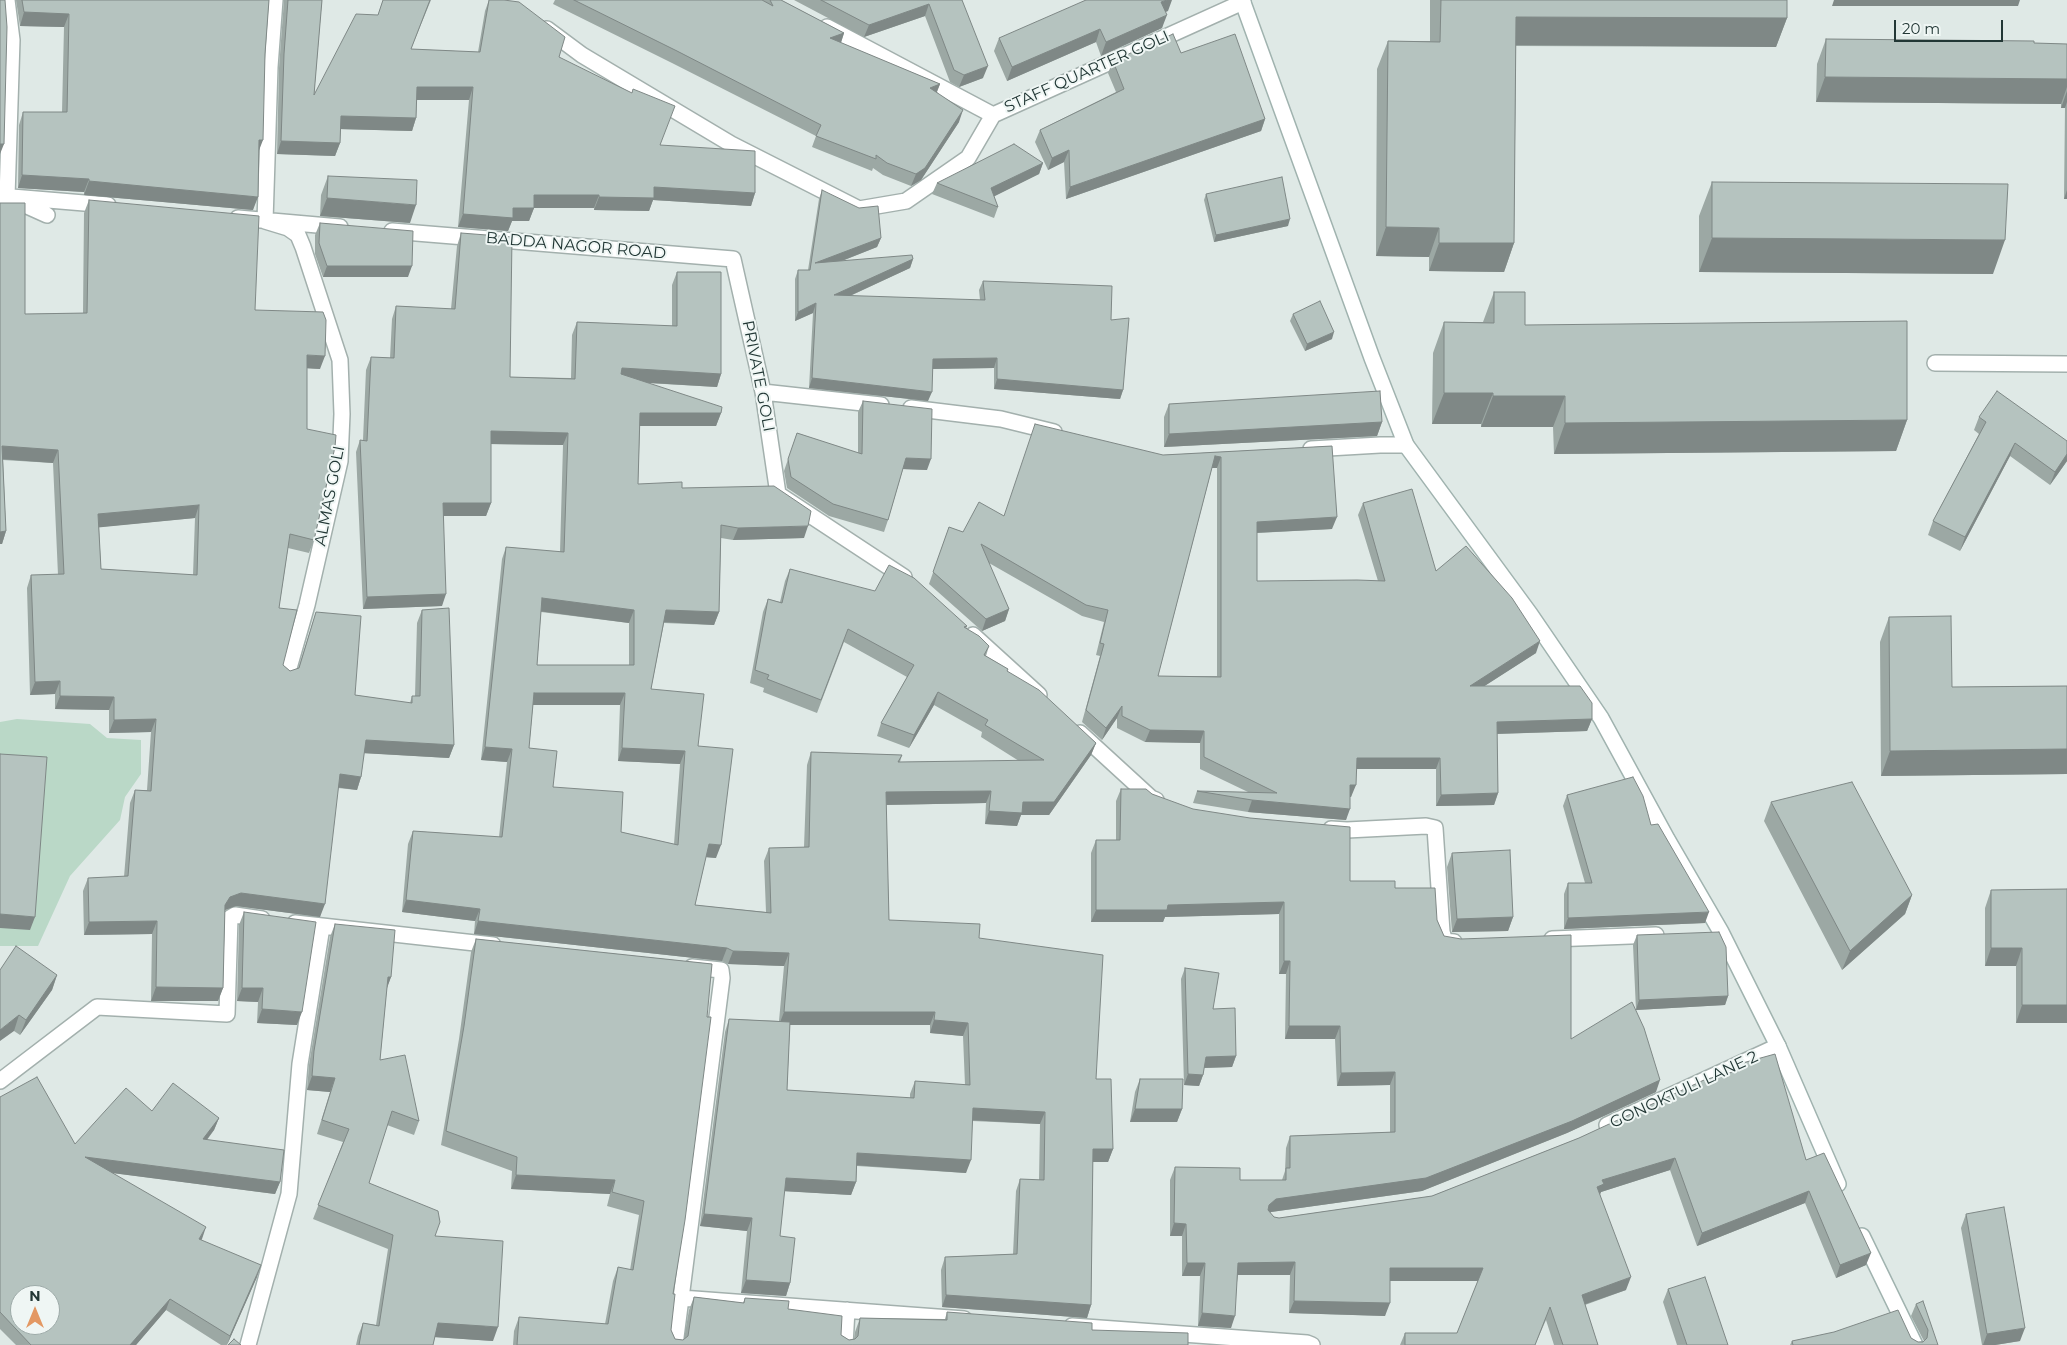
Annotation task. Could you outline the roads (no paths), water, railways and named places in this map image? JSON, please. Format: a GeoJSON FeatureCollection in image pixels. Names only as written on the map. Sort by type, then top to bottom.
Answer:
{"type":"FeatureCollection","features":[{"type":"Feature","properties":{"kind":"street"},"geometry":{"type":"LineString","coordinates":[[3,196],[12,40],[7,0]]}},
{"type":"Feature","properties":{"kind":"street"},"geometry":{"type":"LineString","coordinates":[[266,221],[270,67],[275,0]]}},
{"type":"Feature","properties":{"kind":"street"},"geometry":{"type":"LineString","coordinates":[[1243,1],[1372,358],[1406,445],[1530,614],[1601,718],[1667,839],[1721,932],[1778,1046],[1846,1202]]}},
{"type":"Feature","properties":{"kind":"street","name":"STAFF QUARTER GOLI"},"geometry":{"type":"LineString","coordinates":[[818,23],[993,115],[1243,1]]}},
{"type":"Feature","properties":{"kind":"street"},"geometry":{"type":"LineString","coordinates":[[538,22],[582,55],[731,144],[860,209],[906,201],[968,158],[993,115]]}},
{"type":"Feature","properties":{"kind":"street"},"geometry":{"type":"LineString","coordinates":[[3,196],[118,206]]}},
{"type":"Feature","properties":{"kind":"street"},"geometry":{"type":"LineString","coordinates":[[3,196],[46,215]]}},
{"type":"Feature","properties":{"kind":"street"},"geometry":{"type":"LineString","coordinates":[[226,217],[355,228]]}},
{"type":"Feature","properties":{"kind":"street","name":"ALMAS GOLI"},"geometry":{"type":"LineString","coordinates":[[266,221],[288,228],[298,235],[340,360],[342,414],[340,461],[307,605],[287,675]]}},
{"type":"Feature","properties":{"kind":"street","name":"BADDA NAGOR ROAD"},"geometry":{"type":"LineString","coordinates":[[374,230],[733,259]]}},
{"type":"Feature","properties":{"kind":"street","name":"PRIVATE GOLI"},"geometry":{"type":"LineString","coordinates":[[733,259],[763,392],[778,494],[913,582]]}},
{"type":"Feature","properties":{"kind":"street"},"geometry":{"type":"LineString","coordinates":[[1935,363],[2067,364]]}},
{"type":"Feature","properties":{"kind":"street"},"geometry":{"type":"LineString","coordinates":[[763,392],[1001,419],[1066,435]]}},
{"type":"Feature","properties":{"kind":"street"},"geometry":{"type":"LineString","coordinates":[[1293,450],[1406,445]]}},
{"type":"Feature","properties":{"kind":"street"},"geometry":{"type":"LineString","coordinates":[[962,625],[1053,708]]}},
{"type":"Feature","properties":{"kind":"street"},"geometry":{"type":"LineString","coordinates":[[1067,720],[1151,798],[1166,804]]}},
{"type":"Feature","properties":{"kind":"street"},"geometry":{"type":"LineString","coordinates":[[1317,828],[1347,830],[1426,826],[1435,828],[1442,932],[1445,941],[1466,942]]}},
{"type":"Feature","properties":{"kind":"street"},"geometry":{"type":"LineString","coordinates":[[0,1082],[96,1007],[227,1014],[231,916],[236,915],[322,927],[508,947]]}},
{"type":"Feature","properties":{"kind":"street"},"geometry":{"type":"LineString","coordinates":[[248,1345],[289,1194],[300,1064],[322,927]]}},
{"type":"Feature","properties":{"kind":"street"},"geometry":{"type":"LineString","coordinates":[[1702,933],[1721,932]]}},
{"type":"Feature","properties":{"kind":"street"},"geometry":{"type":"LineString","coordinates":[[1535,939],[1672,934]]}},
{"type":"Feature","properties":{"kind":"street"},"geometry":{"type":"LineString","coordinates":[[675,965],[721,970],[722,978],[675,1345]]}},
{"type":"Feature","properties":{"kind":"street","name":"GONOKTULI LANE 2"},"geometry":{"type":"LineString","coordinates":[[1598,1129],[1778,1046]]}},
{"type":"Feature","properties":{"kind":"street"},"geometry":{"type":"LineString","coordinates":[[1854,1219],[1915,1345]]}},
{"type":"Feature","properties":{"kind":"street"},"geometry":{"type":"LineString","coordinates":[[681,1298],[974,1319]]}},
{"type":"Feature","properties":{"kind":"street"},"geometry":{"type":"LineString","coordinates":[[845,1345],[847,1310]]}},
{"type":"Feature","properties":{"kind":"street"},"geometry":{"type":"LineString","coordinates":[[1062,1326],[1307,1343],[1312,1345]]}}]}
